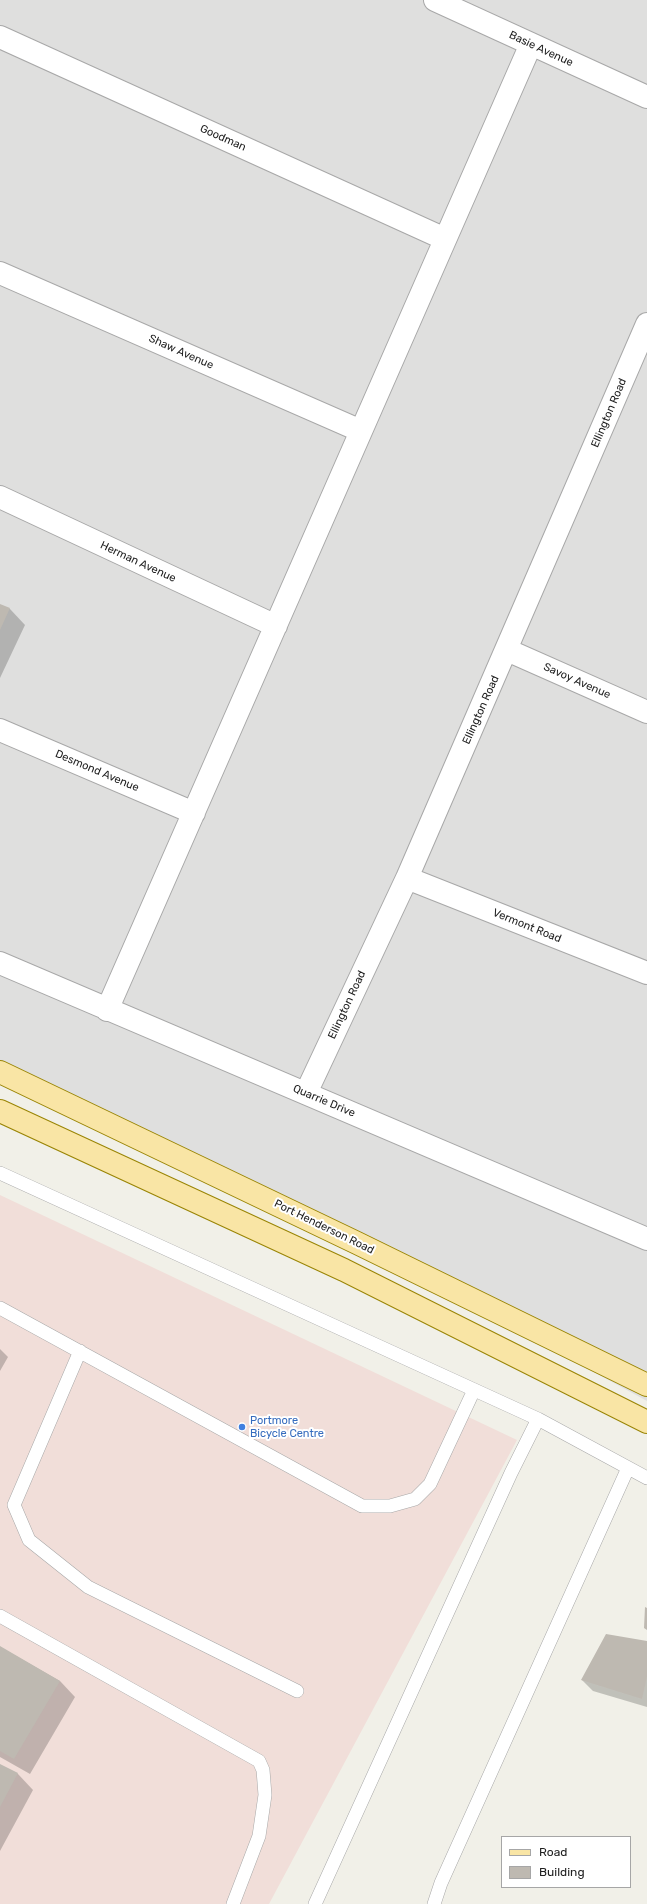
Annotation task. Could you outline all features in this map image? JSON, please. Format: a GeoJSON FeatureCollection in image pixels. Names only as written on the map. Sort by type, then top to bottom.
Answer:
{"type":"FeatureCollection","features":[{"type":"Feature","properties":{"kind":"main road","name":"Port Henderson Road"},"geometry":{"type":"LineString","coordinates":[[0,1072],[357,1243],[647,1385]]}},
{"type":"Feature","properties":{"kind":"main road"},"geometry":{"type":"LineString","coordinates":[[0,1111],[344,1270],[647,1422]]}},
{"type":"Feature","properties":{"kind":"street","name":"Basie Avenue"},"geometry":{"type":"LineString","coordinates":[[436,0],[647,97]]}},
{"type":"Feature","properties":{"kind":"street","name":"Goodman"},"geometry":{"type":"LineString","coordinates":[[0,37],[445,239]]}},
{"type":"Feature","properties":{"kind":"street"},"geometry":{"type":"LineString","coordinates":[[107,1010],[530,44]]}},
{"type":"Feature","properties":{"kind":"street","name":"Shaw Avenue"},"geometry":{"type":"LineString","coordinates":[[0,273],[361,431]]}},
{"type":"Feature","properties":{"kind":"street","name":"Ellington Road"},"geometry":{"type":"LineString","coordinates":[[306,1093],[407,878],[647,324]]}},
{"type":"Feature","properties":{"kind":"street","name":"Herman Avenue"},"geometry":{"type":"LineString","coordinates":[[0,497],[276,626]]}},
{"type":"Feature","properties":{"kind":"street","name":"Savoy Avenue"},"geometry":{"type":"LineString","coordinates":[[507,650],[647,712]]}},
{"type":"Feature","properties":{"kind":"street","name":"Desmond Avenue"},"geometry":{"type":"LineString","coordinates":[[0,730],[194,813]]}},
{"type":"Feature","properties":{"kind":"street","name":"Vermont Road"},"geometry":{"type":"LineString","coordinates":[[407,878],[647,973]]}},
{"type":"Feature","properties":{"kind":"street","name":"Quarrie Drive"},"geometry":{"type":"LineString","coordinates":[[0,963],[107,1010],[306,1093],[647,1239]]}},
{"type":"Feature","properties":{"kind":"lane"},"geometry":{"type":"LineString","coordinates":[[0,1173],[538,1419],[647,1478]]}},
{"type":"Feature","properties":{"kind":"lane"},"geometry":{"type":"LineString","coordinates":[[0,1308],[362,1506],[390,1506],[415,1499],[430,1484],[474,1390]]}},
{"type":"Feature","properties":{"kind":"lane"},"geometry":{"type":"LineString","coordinates":[[80,1351],[14,1505],[29,1540],[88,1587],[297,1691]]}},
{"type":"Feature","properties":{"kind":"lane"},"geometry":{"type":"LineString","coordinates":[[315,1904],[511,1473],[538,1419]]}},
{"type":"Feature","properties":{"kind":"lane"},"geometry":{"type":"LineString","coordinates":[[434,1904],[441,1883],[628,1468]]}},
{"type":"Feature","properties":{"kind":"lane"},"geometry":{"type":"LineString","coordinates":[[0,1616],[259,1761],[263,1770],[265,1795],[259,1836],[233,1904]]}},
{"type":"Feature","properties":{"kind":"shaded area"},"geometry":{"type":"Polygon","coordinates":[[[0,0],[647,0],[647,1401],[357,1243],[0,1072],[0,0]]]}},
{"type":"Feature","properties":{"kind":"shaded area"},"geometry":{"type":"Polygon","coordinates":[[[0,1195],[517,1440],[269,1904],[0,1904],[0,1195]]]}},
{"type":"Feature","properties":{"kind":"building"},"geometry":{"type":"Polygon","coordinates":[[[0,604],[10,608],[0,630],[0,604]]]}},
{"type":"Feature","properties":{"kind":"building"},"geometry":{"type":"Polygon","coordinates":[[[645,1607],[647,1608],[647,1630],[644,1628],[645,1607]]]}},
{"type":"Feature","properties":{"kind":"building"},"geometry":{"type":"Polygon","coordinates":[[[606,1634],[647,1641],[647,1677],[642,1699],[581,1680],[606,1634]]]}},
{"type":"Feature","properties":{"kind":"building"},"geometry":{"type":"Polygon","coordinates":[[[0,1646],[60,1681],[14,1759],[0,1751],[0,1646]]]}},
{"type":"Feature","properties":{"kind":"building"},"geometry":{"type":"Polygon","coordinates":[[[0,1764],[18,1773],[0,1807],[0,1764]]]}},
{"type":"Feature","properties":{"kind":"place","name":"Portmore Bicycle Centre"},"geometry":{"type":"Point","coordinates":[242,1427]}}]}
